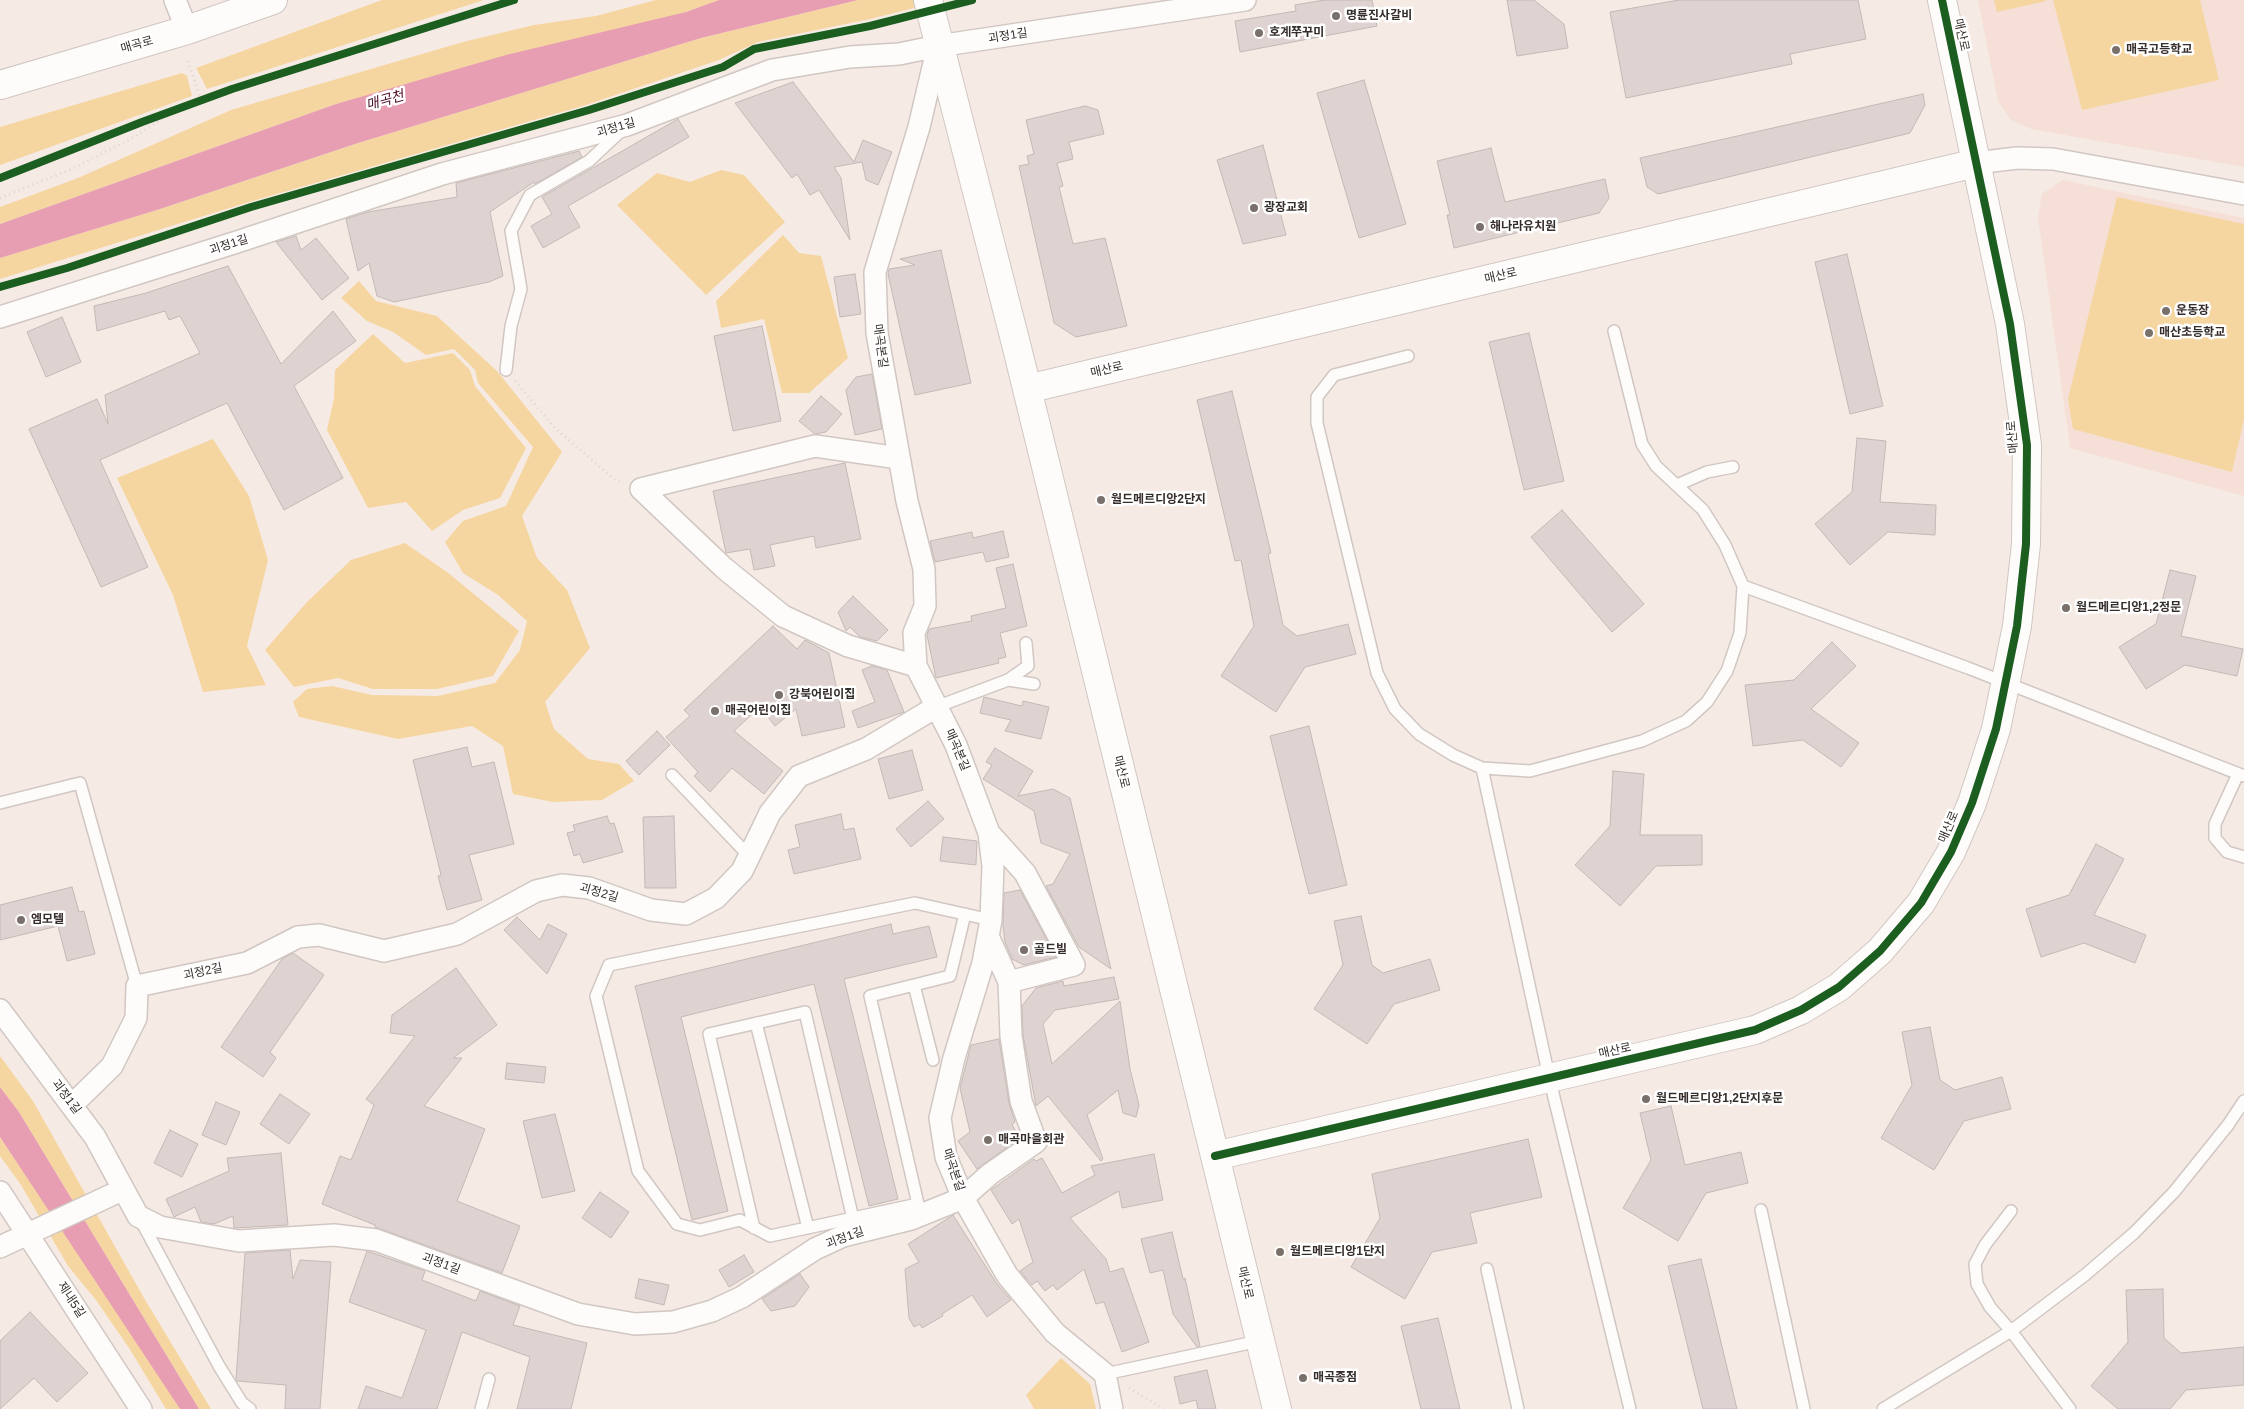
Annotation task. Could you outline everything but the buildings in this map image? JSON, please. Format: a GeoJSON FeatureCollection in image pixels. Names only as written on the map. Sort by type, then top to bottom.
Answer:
{"type":"FeatureCollection","features":[{"type":"Feature","properties":{"kind":"street"},"geometry":{"type":"LineString","coordinates":[[175,0],[187,30]]}},
{"type":"Feature","properties":{"kind":"street","name":"매곡로"},"geometry":{"type":"LineString","coordinates":[[0,85],[187,30],[273,0]]}},
{"type":"Feature","properties":{"kind":"street","name":"매산로"},"geometry":{"type":"LineString","coordinates":[[928,0],[938,46],[1027,389],[1277,1409]]}},
{"type":"Feature","properties":{"kind":"street","name":"괴정1길"},"geometry":{"type":"LineString","coordinates":[[0,317],[240,241],[442,174],[627,126],[772,70],[850,57],[899,54],[938,46],[1245,0]]}},
{"type":"Feature","properties":{"kind":"street","name":"매산로"},"geometry":{"type":"LineString","coordinates":[[1215,1156],[1755,1030],[1801,1010],[1839,987],[1880,951],[1922,903],[1951,852],[1986,763],[2007,683],[2018,626],[2026,544],[2027,445],[2010,324],[1942,0]]}},
{"type":"Feature","properties":{"kind":"street","name":"매곡본길"},"geometry":{"type":"LineString","coordinates":[[938,46],[919,128],[875,272],[877,332],[907,501],[924,569],[925,606],[914,633],[916,666],[956,745],[989,833],[993,866],[990,928],[983,963],[954,1058],[940,1118],[946,1157],[963,1198],[1007,1275],[1055,1333],[1105,1374]]}},
{"type":"Feature","properties":{"kind":"street"},"geometry":{"type":"LineString","coordinates":[[1976,163],[2017,158],[2052,159],[2242,192]]}},
{"type":"Feature","properties":{"kind":"street","name":"매산로"},"geometry":{"type":"LineString","coordinates":[[1027,389],[1976,163]]}},
{"type":"Feature","properties":{"kind":"street"},"geometry":{"type":"LineString","coordinates":[[641,489],[815,446],[899,458]]}},
{"type":"Feature","properties":{"kind":"street"},"geometry":{"type":"LineString","coordinates":[[641,489],[724,568],[783,616],[848,646],[916,666]]}},
{"type":"Feature","properties":{"kind":"street","name":"괴정2길"},"geometry":{"type":"LineString","coordinates":[[137,986],[247,963],[298,937],[319,935],[384,951],[457,934],[536,892],[562,885],[589,888],[651,910],[686,914],[716,898],[742,871],[770,813],[798,776],[866,749],[936,707]]}},
{"type":"Feature","properties":{"kind":"street"},"geometry":{"type":"LineString","coordinates":[[989,833],[1025,873],[1074,965],[1009,982],[990,928]]}},
{"type":"Feature","properties":{"kind":"street","name":"괴정1길"},"geometry":{"type":"LineString","coordinates":[[0,1010],[96,1136],[122,1190],[138,1216],[160,1226],[239,1241],[334,1235],[376,1240],[578,1314],[634,1324],[673,1322],[712,1311],[742,1297],[815,1249],[843,1236],[911,1219],[963,1198],[990,1174],[1036,1142],[1021,1101],[1011,1036],[1009,982]]}},
{"type":"Feature","properties":{"kind":"street"},"geometry":{"type":"LineString","coordinates":[[72,1105],[112,1066],[136,1018],[137,986]]}},
{"type":"Feature","properties":{"kind":"street"},"geometry":{"type":"LineString","coordinates":[[0,1247],[102,1201],[122,1190]]}},
{"type":"Feature","properties":{"kind":"street","name":"제내5길"},"geometry":{"type":"LineString","coordinates":[[0,1192],[34,1231],[141,1409]]}},
{"type":"Feature","properties":{"kind":"street"},"geometry":{"type":"LineString","coordinates":[[1105,1374],[1112,1409]]}},
{"type":"Feature","properties":{"kind":"lane"},"geometry":{"type":"LineString","coordinates":[[506,370],[511,326],[521,290],[511,231],[530,195],[588,161],[627,126]]}},
{"type":"Feature","properties":{"kind":"lane"},"geometry":{"type":"LineString","coordinates":[[1408,356],[1334,375],[1317,397],[1317,423],[1377,673],[1394,708],[1420,734],[1453,755],[1482,768],[1530,771],[1642,741],[1686,721],[1707,702],[1727,671],[1740,633],[1743,586],[1725,545],[1703,510],[1656,466],[1642,444],[1614,331]]}},
{"type":"Feature","properties":{"kind":"lane"},"geometry":{"type":"LineString","coordinates":[[1677,485],[1707,472],[1733,466]]}},
{"type":"Feature","properties":{"kind":"lane"},"geometry":{"type":"LineString","coordinates":[[1743,586],[2007,683],[2241,775],[2215,824],[2216,838],[2227,852],[2244,857]]}},
{"type":"Feature","properties":{"kind":"lane"},"geometry":{"type":"LineString","coordinates":[[936,707],[1008,680],[1028,666],[1026,643]]}},
{"type":"Feature","properties":{"kind":"lane"},"geometry":{"type":"LineString","coordinates":[[1008,680],[1034,684]]}},
{"type":"Feature","properties":{"kind":"lane"},"geometry":{"type":"LineString","coordinates":[[1482,768],[1549,1077],[1630,1409]]}},
{"type":"Feature","properties":{"kind":"lane"},"geometry":{"type":"LineString","coordinates":[[672,775],[749,856]]}},
{"type":"Feature","properties":{"kind":"lane"},"geometry":{"type":"LineString","coordinates":[[0,803],[80,783],[137,986]]}},
{"type":"Feature","properties":{"kind":"lane"},"geometry":{"type":"LineString","coordinates":[[965,914],[950,976],[870,996],[918,1204],[770,1236],[740,1220],[700,1230],[677,1224],[638,1171],[596,996],[609,966],[915,903],[965,914],[990,928]]}},
{"type":"Feature","properties":{"kind":"lane"},"geometry":{"type":"LineString","coordinates":[[914,985],[933,1060]]}},
{"type":"Feature","properties":{"kind":"lane"},"geometry":{"type":"LineString","coordinates":[[754,1228],[709,1034],[805,1012],[853,1219]]}},
{"type":"Feature","properties":{"kind":"lane"},"geometry":{"type":"LineString","coordinates":[[756,1023],[808,1228]]}},
{"type":"Feature","properties":{"kind":"lane"},"geometry":{"type":"LineString","coordinates":[[1883,1409],[2011,1331],[2085,1275],[2134,1233],[2174,1192],[2228,1125],[2244,1101]]}},
{"type":"Feature","properties":{"kind":"lane"},"geometry":{"type":"LineString","coordinates":[[1761,1210],[1804,1409]]}},
{"type":"Feature","properties":{"kind":"lane"},"geometry":{"type":"LineString","coordinates":[[2011,1211],[1985,1245],[1975,1264],[1977,1284],[1990,1307],[2011,1331],[2070,1409]]}},
{"type":"Feature","properties":{"kind":"lane"},"geometry":{"type":"LineString","coordinates":[[138,1216],[219,1366],[242,1403],[250,1409]]}},
{"type":"Feature","properties":{"kind":"lane"},"geometry":{"type":"LineString","coordinates":[[1487,1269],[1518,1409]]}},
{"type":"Feature","properties":{"kind":"lane"},"geometry":{"type":"LineString","coordinates":[[1105,1374],[1259,1341]]}},
{"type":"Feature","properties":{"kind":"lane"},"geometry":{"type":"LineString","coordinates":[[481,1409],[489,1378]]}},
{"type":"Feature","properties":{"kind":"path"},"geometry":{"type":"LineString","coordinates":[[188,61],[195,103]]}},
{"type":"Feature","properties":{"kind":"path"},"geometry":{"type":"LineString","coordinates":[[142,122],[195,103]]}},
{"type":"Feature","properties":{"kind":"path"},"geometry":{"type":"LineString","coordinates":[[0,198],[74,168],[195,103]]}},
{"type":"Feature","properties":{"kind":"path"},"geometry":{"type":"LineString","coordinates":[[506,370],[555,428],[615,480],[641,489]]}},
{"type":"Feature","properties":{"kind":"path"},"geometry":{"type":"LineString","coordinates":[[1105,1374],[1164,1409]]}},
{"type":"Feature","properties":{"kind":"shaded area"},"geometry":{"type":"Polygon","coordinates":[[[382,0],[484,0],[207,89],[196,68],[382,0]]]}},
{"type":"Feature","properties":{"kind":"shaded area"},"geometry":{"type":"Polygon","coordinates":[[[656,0],[719,0],[686,12],[336,104],[0,224],[0,207],[78,178],[231,110],[463,42],[534,25],[596,16],[656,0]]]}},
{"type":"Feature","properties":{"kind":"shaded area"},"geometry":{"type":"Polygon","coordinates":[[[858,0],[946,0],[870,19],[758,42],[719,60],[586,105],[249,202],[0,279],[0,258],[157,210],[355,144],[701,38],[858,0]]]}},
{"type":"Feature","properties":{"kind":"shaded area","name":"매곡고등학교"},"geometry":{"type":"Polygon","coordinates":[[[1978,0],[2244,0],[2244,167],[2031,129],[2010,119],[1998,101],[1978,0]]]}},
{"type":"Feature","properties":{"kind":"shaded area"},"geometry":{"type":"Polygon","coordinates":[[[1994,0],[2046,0],[2046,1],[1997,12],[1994,0]]]}},
{"type":"Feature","properties":{"kind":"shaded area"},"geometry":{"type":"Polygon","coordinates":[[[2053,0],[2200,0],[2219,80],[2082,110],[2053,0]]]}},
{"type":"Feature","properties":{"kind":"shaded area"},"geometry":{"type":"Polygon","coordinates":[[[182,73],[187,76],[192,96],[0,165],[0,127],[182,73]]]}},
{"type":"Feature","properties":{"kind":"shaded area"},"geometry":{"type":"Polygon","coordinates":[[[721,170],[744,175],[785,222],[706,295],[617,205],[657,173],[690,182],[721,170]]]}},
{"type":"Feature","properties":{"kind":"shaded area","name":"운동장"},"geometry":{"type":"Polygon","coordinates":[[[2063,180],[2244,218],[2244,496],[2070,448],[2038,217],[2042,194],[2063,180]]]}},
{"type":"Feature","properties":{"kind":"shaded area","name":"운동장"},"geometry":{"type":"Polygon","coordinates":[[[2117,197],[2244,224],[2244,419],[2232,472],[2073,429],[2068,399],[2117,197]]]}},
{"type":"Feature","properties":{"kind":"shaded area"},"geometry":{"type":"Polygon","coordinates":[[[783,235],[799,253],[821,256],[848,358],[809,393],[782,393],[764,319],[721,328],[716,301],[783,235]]]}},
{"type":"Feature","properties":{"kind":"shaded area"},"geometry":{"type":"Polygon","coordinates":[[[359,281],[376,301],[437,316],[497,371],[562,452],[522,516],[537,558],[567,590],[590,648],[545,702],[554,729],[588,759],[619,764],[634,781],[602,800],[553,802],[513,794],[503,746],[472,726],[398,739],[299,717],[293,702],[307,689],[332,686],[372,695],[438,696],[495,683],[520,650],[527,621],[498,595],[463,573],[445,542],[463,521],[506,506],[533,447],[478,383],[475,370],[454,349],[426,355],[393,332],[367,321],[341,298],[359,281]]]}},
{"type":"Feature","properties":{"kind":"shaded area"},"geometry":{"type":"Polygon","coordinates":[[[373,334],[405,363],[453,353],[470,370],[475,386],[526,448],[500,498],[463,510],[432,531],[406,502],[368,508],[327,430],[334,398],[335,370],[373,334]]]}},
{"type":"Feature","properties":{"kind":"shaded area"},"geometry":{"type":"Polygon","coordinates":[[[213,439],[249,496],[268,560],[247,646],[266,685],[203,692],[173,595],[117,478],[213,439]]]}},
{"type":"Feature","properties":{"kind":"shaded area"},"geometry":{"type":"Polygon","coordinates":[[[405,543],[447,572],[519,631],[493,676],[437,689],[373,689],[338,678],[294,687],[265,650],[307,602],[351,560],[405,543]]]}},
{"type":"Feature","properties":{"kind":"shaded area"},"geometry":{"type":"Polygon","coordinates":[[[0,1056],[33,1101],[144,1298],[211,1409],[199,1409],[19,1112],[0,1087],[0,1056]]]}},
{"type":"Feature","properties":{"kind":"shaded area"},"geometry":{"type":"Polygon","coordinates":[[[0,1137],[180,1409],[166,1409],[129,1348],[96,1300],[68,1266],[21,1185],[0,1156],[0,1137]]]}},
{"type":"Feature","properties":{"kind":"shaded area"},"geometry":{"type":"Polygon","coordinates":[[[1061,1358],[1090,1384],[1096,1409],[1034,1409],[1026,1395],[1061,1358]]]}},
{"type":"Feature","properties":{"kind":"water","name":"매곡천"},"geometry":{"type":"Polygon","coordinates":[[[719,0],[858,0],[701,38],[355,144],[157,210],[0,258],[0,224],[336,104],[506,55],[686,12],[719,0]]]}},
{"type":"Feature","properties":{"kind":"water"},"geometry":{"type":"Polygon","coordinates":[[[0,1087],[19,1112],[199,1409],[180,1409],[0,1137],[0,1087]]]}},
{"type":"Feature","properties":{"kind":"cycle path"},"geometry":{"type":"LineString","coordinates":[[0,178],[232,89],[514,0]]}},
{"type":"Feature","properties":{"kind":"cycle path"},"geometry":{"type":"LineString","coordinates":[[0,287],[67,268],[251,207],[589,110],[723,67],[754,49],[870,26],[972,0]]}},
{"type":"Feature","properties":{"kind":"cycle path"},"geometry":{"type":"LineString","coordinates":[[1215,1156],[1755,1030],[1801,1010],[1839,987],[1880,951],[1921,903],[1951,852],[1972,803],[1996,729],[2017,626],[2026,544],[2027,445],[2010,324],[1942,0]]}},
{"type":"Feature","properties":{"kind":"place","name":"명륜진사갈비"},"geometry":{"type":"Point","coordinates":[1336,16]}},
{"type":"Feature","properties":{"kind":"place","name":"호계쭈꾸미"},"geometry":{"type":"Point","coordinates":[1259,33]}},
{"type":"Feature","properties":{"kind":"place","name":"매곡고등학교"},"geometry":{"type":"Point","coordinates":[2116,50]}},
{"type":"Feature","properties":{"kind":"place","name":"광장교회"},"geometry":{"type":"Point","coordinates":[1254,208]}},
{"type":"Feature","properties":{"kind":"place","name":"해나라유치원"},"geometry":{"type":"Point","coordinates":[1480,227]}},
{"type":"Feature","properties":{"kind":"place","name":"운동장"},"geometry":{"type":"Point","coordinates":[2166,311]}},
{"type":"Feature","properties":{"kind":"place","name":"매산초등학교"},"geometry":{"type":"Point","coordinates":[2149,333]}},
{"type":"Feature","properties":{"kind":"place","name":"월드메르디앙2단지"},"geometry":{"type":"Point","coordinates":[1101,500]}},
{"type":"Feature","properties":{"kind":"place","name":"월드메르디앙1,2정문"},"geometry":{"type":"Point","coordinates":[2066,608]}},
{"type":"Feature","properties":{"kind":"place","name":"강북어린이집"},"geometry":{"type":"Point","coordinates":[779,695]}},
{"type":"Feature","properties":{"kind":"place","name":"매곡어린이집"},"geometry":{"type":"Point","coordinates":[715,711]}},
{"type":"Feature","properties":{"kind":"place","name":"엠모텔"},"geometry":{"type":"Point","coordinates":[21,920]}},
{"type":"Feature","properties":{"kind":"place","name":"골드빌"},"geometry":{"type":"Point","coordinates":[1024,950]}},
{"type":"Feature","properties":{"kind":"place","name":"월드메르디앙1,2단지후문"},"geometry":{"type":"Point","coordinates":[1646,1099]}},
{"type":"Feature","properties":{"kind":"place","name":"매곡마을회관"},"geometry":{"type":"Point","coordinates":[988,1140]}},
{"type":"Feature","properties":{"kind":"place","name":"월드메르디앙1단지"},"geometry":{"type":"Point","coordinates":[1280,1252]}},
{"type":"Feature","properties":{"kind":"place","name":"매곡종점"},"geometry":{"type":"Point","coordinates":[1303,1378]}}]}
